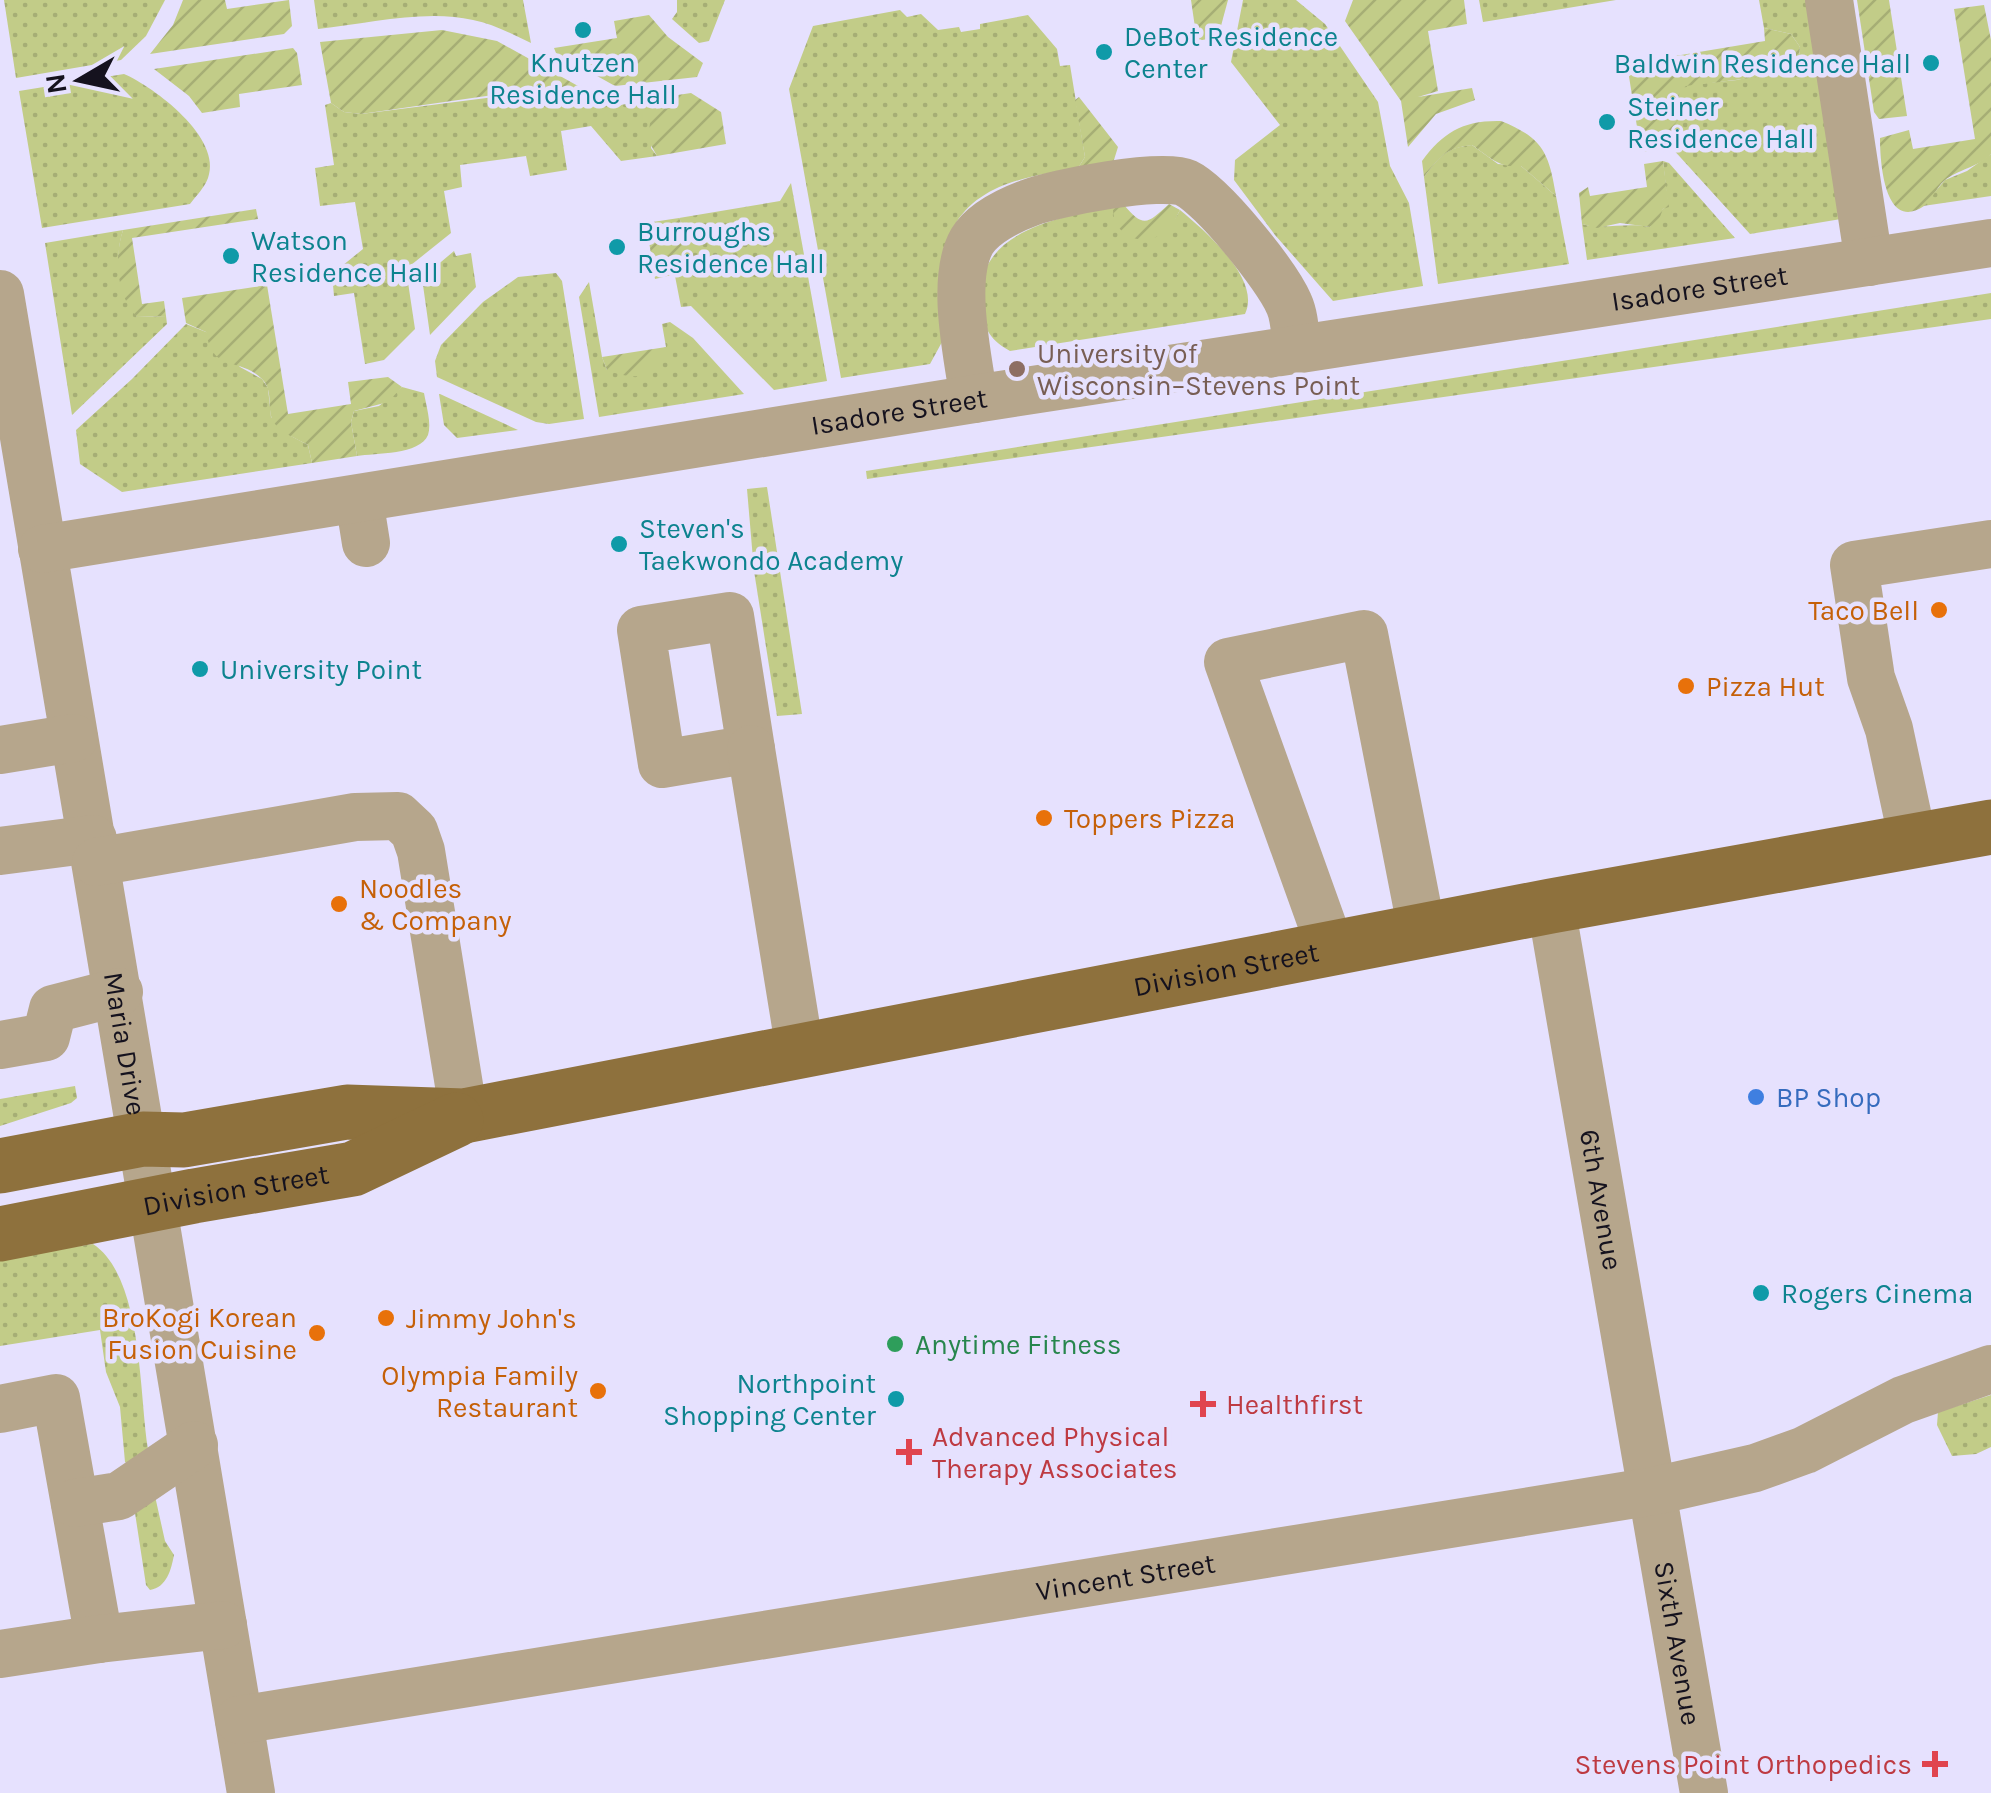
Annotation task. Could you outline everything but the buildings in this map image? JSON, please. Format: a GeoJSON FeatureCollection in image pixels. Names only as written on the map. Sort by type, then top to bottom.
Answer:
{"type":"FeatureCollection","features":[{"type":"Feature","properties":{"kind":"main road","name":"Division Street"},"geometry":{"type":"LineString","coordinates":[[0,1166],[142,1139],[184,1140],[347,1112],[464,1116],[1551,906],[1991,826]]}},
{"type":"Feature","properties":{"kind":"main road","name":"Division Street"},"geometry":{"type":"LineString","coordinates":[[0,1234],[353,1169],[464,1116]]}},
{"type":"Feature","properties":{"kind":"street"},"geometry":{"type":"LineString","coordinates":[[1829,0],[1869,262]]}},
{"type":"Feature","properties":{"kind":"street"},"geometry":{"type":"LineString","coordinates":[[974,400],[963,293],[972,241],[986,227],[1030,202],[1132,182],[1168,178],[1186,183],[1203,196],[1257,257],[1290,305],[1297,349]]}},
{"type":"Feature","properties":{"kind":"street","name":"Isadore Street"},"geometry":{"type":"LineString","coordinates":[[42,549],[362,521],[974,400],[1991,243]]}},
{"type":"Feature","properties":{"kind":"street","name":"Maria Drive"},"geometry":{"type":"LineString","coordinates":[[0,294],[11,427],[42,549],[74,738],[99,823],[135,1012],[142,1139],[194,1446],[224,1514],[239,1720],[252,1793]]}},
{"type":"Feature","properties":{"kind":"street"},"geometry":{"type":"LineString","coordinates":[[1913,840],[1889,730],[1871,678],[1854,566],[1991,544]]}},
{"type":"Feature","properties":{"kind":"street"},"geometry":{"type":"LineString","coordinates":[[1331,949],[1228,662],[1364,634],[1422,932]]}},
{"type":"Feature","properties":{"kind":"street"},"geometry":{"type":"LineString","coordinates":[[0,750],[74,738]]}},
{"type":"Feature","properties":{"kind":"street"},"geometry":{"type":"LineString","coordinates":[[751,749],[800,1052]]}},
{"type":"Feature","properties":{"kind":"street"},"geometry":{"type":"LineString","coordinates":[[0,852],[99,823],[398,816],[414,831],[421,851],[464,1116]]}},
{"type":"Feature","properties":{"kind":"street","name":"6th Avenue"},"geometry":{"type":"LineString","coordinates":[[1551,906],[1654,1491]]}},
{"type":"Feature","properties":{"kind":"street"},"geometry":{"type":"LineString","coordinates":[[0,1045],[46,1037],[53,1009],[135,1012]]}},
{"type":"Feature","properties":{"kind":"street","name":"Vincent Street"},"geometry":{"type":"LineString","coordinates":[[239,1720],[1654,1491],[1755,1468],[1804,1450],[1903,1400],[1991,1369]]}},
{"type":"Feature","properties":{"kind":"street"},"geometry":{"type":"LineString","coordinates":[[0,1408],[56,1398],[99,1639]]}},
{"type":"Feature","properties":{"kind":"street"},"geometry":{"type":"LineString","coordinates":[[75,1503],[119,1496],[194,1446]]}},
{"type":"Feature","properties":{"kind":"street","name":"Sixth Avenue"},"geometry":{"type":"LineString","coordinates":[[1654,1491],[1704,1793]]}},
{"type":"Feature","properties":{"kind":"street"},"geometry":{"type":"LineString","coordinates":[[0,1654],[234,1617]]}},
{"type":"Feature","properties":{"kind":"green space"},"geometry":{"type":"Polygon","coordinates":[[[4,0],[165,0],[146,36],[121,60],[16,78],[4,0]]]}},
{"type":"Feature","properties":{"kind":"green space"},"geometry":{"type":"Polygon","coordinates":[[[183,0],[225,0],[227,9],[289,0],[292,26],[284,34],[150,54],[173,25],[183,0]]]}},
{"type":"Feature","properties":{"kind":"green space"},"geometry":{"type":"Polygon","coordinates":[[[314,0],[523,0],[531,43],[488,24],[455,17],[416,17],[318,29],[314,0]]]}},
{"type":"Feature","properties":{"kind":"green space"},"geometry":{"type":"Polygon","coordinates":[[[677,0],[725,0],[709,41],[699,43],[672,19],[677,12],[677,0]]]}},
{"type":"Feature","properties":{"kind":"green space"},"geometry":{"type":"Polygon","coordinates":[[[1191,0],[1228,0],[1218,37],[1197,41],[1191,0]]]}},
{"type":"Feature","properties":{"kind":"green space"},"geometry":{"type":"Polygon","coordinates":[[[1243,0],[1296,0],[1325,24],[1378,102],[1390,166],[1409,203],[1423,286],[1333,301],[1275,235],[1234,180],[1235,160],[1280,125],[1231,62],[1243,0]]]}},
{"type":"Feature","properties":{"kind":"green space"},"geometry":{"type":"Polygon","coordinates":[[[1353,0],[1464,0],[1467,24],[1428,31],[1438,91],[1418,97],[1472,88],[1475,100],[1436,114],[1408,147],[1401,101],[1345,21],[1353,0]]]}},
{"type":"Feature","properties":{"kind":"green space"},"geometry":{"type":"Polygon","coordinates":[[[1479,0],[1616,0],[1483,22],[1479,0]]]}},
{"type":"Feature","properties":{"kind":"green space"},"geometry":{"type":"Polygon","coordinates":[[[1759,0],[1806,0],[1841,219],[1750,234],[1671,147],[1669,138],[1679,113],[1679,90],[1686,85],[1737,80],[1798,66],[1800,47],[1791,34],[1764,28],[1759,0]]]}},
{"type":"Feature","properties":{"kind":"green space"},"geometry":{"type":"Polygon","coordinates":[[[1857,0],[1889,0],[1907,116],[1879,119],[1874,112],[1857,0]]]}},
{"type":"Feature","properties":{"kind":"green space"},"geometry":{"type":"Polygon","coordinates":[[[1984,5],[1991,40],[1991,154],[1944,181],[1924,206],[1911,212],[1900,210],[1892,202],[1883,176],[1880,138],[1909,130],[1913,149],[1975,139],[1954,9],[1984,5]]]}},
{"type":"Feature","properties":{"kind":"green space"},"geometry":{"type":"Polygon","coordinates":[[[900,10],[907,17],[921,14],[938,30],[959,27],[961,32],[980,29],[980,24],[1028,15],[1057,49],[1060,66],[1070,65],[1085,157],[1078,168],[1025,178],[991,191],[964,213],[953,228],[942,342],[930,364],[841,378],[789,89],[813,26],[900,10]]]}},
{"type":"Feature","properties":{"kind":"green space"},"geometry":{"type":"Polygon","coordinates":[[[649,15],[668,37],[703,63],[697,77],[615,86],[556,53],[554,48],[617,38],[614,21],[649,15]]]}},
{"type":"Feature","properties":{"kind":"green space"},"geometry":{"type":"Polygon","coordinates":[[[1764,28],[1791,34],[1800,47],[1798,66],[1762,76],[1686,86],[1679,96],[1680,117],[1670,134],[1671,147],[1641,152],[1627,64],[1765,41],[1764,28]]]}},
{"type":"Feature","properties":{"kind":"green space"},"geometry":{"type":"Polygon","coordinates":[[[442,30],[497,41],[587,91],[507,93],[361,114],[344,112],[331,103],[320,42],[442,30]]]}},
{"type":"Feature","properties":{"kind":"green space"},"geometry":{"type":"Polygon","coordinates":[[[293,48],[302,85],[239,94],[240,107],[202,113],[189,96],[154,69],[293,48]]]}},
{"type":"Feature","properties":{"kind":"green space"},"geometry":{"type":"Polygon","coordinates":[[[124,74],[168,102],[196,131],[210,163],[207,181],[190,204],[42,228],[19,91],[124,74]]]}},
{"type":"Feature","properties":{"kind":"green space"},"geometry":{"type":"Polygon","coordinates":[[[549,90],[587,91],[615,106],[671,96],[657,107],[651,148],[657,156],[621,161],[591,126],[561,131],[567,170],[530,176],[526,156],[460,165],[462,187],[444,191],[451,233],[406,269],[415,329],[384,360],[365,364],[354,293],[334,296],[332,274],[363,249],[355,202],[320,206],[315,168],[334,165],[325,105],[331,103],[344,112],[361,114],[549,90]]]}},
{"type":"Feature","properties":{"kind":"green space"},"geometry":{"type":"Polygon","coordinates":[[[691,93],[721,112],[726,144],[657,156],[648,140],[651,114],[671,96],[691,93]]]}},
{"type":"Feature","properties":{"kind":"green space"},"geometry":{"type":"Polygon","coordinates":[[[1079,97],[1118,147],[1113,163],[1078,168],[1085,157],[1075,100],[1079,97]]]}},
{"type":"Feature","properties":{"kind":"green space"},"geometry":{"type":"Polygon","coordinates":[[[1501,121],[1526,134],[1542,149],[1556,196],[1521,166],[1500,164],[1472,145],[1444,154],[1424,177],[1422,161],[1446,135],[1476,123],[1501,121]]]}},
{"type":"Feature","properties":{"kind":"green space"},"geometry":{"type":"Polygon","coordinates":[[[1472,145],[1498,164],[1521,166],[1556,196],[1569,264],[1438,284],[1424,177],[1444,154],[1472,145]]]}},
{"type":"Feature","properties":{"kind":"green space"},"geometry":{"type":"Polygon","coordinates":[[[1991,154],[1991,196],[1923,206],[1945,180],[1991,154]]]}},
{"type":"Feature","properties":{"kind":"green space"},"geometry":{"type":"Polygon","coordinates":[[[1663,161],[1669,163],[1735,238],[1587,260],[1582,224],[1650,227],[1668,206],[1663,161]]]}},
{"type":"Feature","properties":{"kind":"green space"},"geometry":{"type":"Polygon","coordinates":[[[1663,161],[1669,207],[1663,209],[1658,222],[1650,227],[1620,223],[1597,228],[1582,224],[1579,193],[1588,187],[1590,196],[1647,187],[1644,164],[1663,161]]]}},
{"type":"Feature","properties":{"kind":"green space"},"geometry":{"type":"Polygon","coordinates":[[[791,183],[827,381],[774,390],[691,306],[681,307],[675,276],[684,272],[687,251],[679,218],[780,201],[791,183]]]}},
{"type":"Feature","properties":{"kind":"green space"},"geometry":{"type":"Polygon","coordinates":[[[1169,204],[1180,210],[1174,221],[1166,231],[1148,239],[1124,233],[1114,217],[1113,207],[1124,205],[1146,221],[1169,204]]]}},
{"type":"Feature","properties":{"kind":"green space"},"geometry":{"type":"Polygon","coordinates":[[[1113,207],[1136,238],[1163,232],[1180,210],[1216,242],[1238,271],[1248,300],[1245,314],[1010,351],[996,341],[985,324],[981,301],[983,277],[992,258],[1007,243],[1047,222],[1113,207]]]}},
{"type":"Feature","properties":{"kind":"green space"},"geometry":{"type":"Polygon","coordinates":[[[256,209],[258,219],[132,238],[142,304],[164,301],[166,316],[137,317],[125,298],[119,275],[118,252],[123,230],[256,209]]]}},
{"type":"Feature","properties":{"kind":"green space"},"geometry":{"type":"Polygon","coordinates":[[[679,218],[687,244],[684,272],[655,279],[646,223],[679,218]]]}},
{"type":"Feature","properties":{"kind":"green space"},"geometry":{"type":"Polygon","coordinates":[[[123,230],[119,264],[131,306],[137,317],[166,316],[167,324],[72,415],[45,243],[123,230]]]}},
{"type":"Feature","properties":{"kind":"green space"},"geometry":{"type":"Polygon","coordinates":[[[454,251],[456,256],[471,253],[476,287],[430,335],[422,278],[454,251]]]}},
{"type":"Feature","properties":{"kind":"green space"},"geometry":{"type":"Polygon","coordinates":[[[556,273],[562,281],[584,419],[536,422],[437,377],[435,361],[441,345],[483,302],[518,277],[556,273]]]}},
{"type":"Feature","properties":{"kind":"green space"},"geometry":{"type":"Polygon","coordinates":[[[589,282],[607,370],[666,347],[662,324],[670,322],[693,338],[744,394],[599,417],[579,297],[589,282]]]}},
{"type":"Feature","properties":{"kind":"green space"},"geometry":{"type":"Polygon","coordinates":[[[267,285],[288,414],[351,404],[348,382],[388,377],[402,387],[388,402],[354,411],[351,422],[357,456],[312,463],[308,445],[275,424],[262,379],[214,354],[206,332],[186,323],[182,298],[267,285]]]}},
{"type":"Feature","properties":{"kind":"green space"},"geometry":{"type":"Polygon","coordinates":[[[1991,293],[1991,319],[867,479],[866,471],[1991,293]]]}},
{"type":"Feature","properties":{"kind":"green space"},"geometry":{"type":"Polygon","coordinates":[[[186,324],[206,332],[240,367],[262,379],[268,388],[271,417],[291,436],[308,445],[312,463],[122,492],[80,464],[76,430],[186,324]]]}},
{"type":"Feature","properties":{"kind":"green space"},"geometry":{"type":"Polygon","coordinates":[[[666,347],[656,365],[644,375],[627,376],[607,370],[602,357],[666,347]]]}},
{"type":"Feature","properties":{"kind":"green space"},"geometry":{"type":"Polygon","coordinates":[[[402,387],[424,393],[428,435],[407,450],[357,456],[351,422],[354,411],[379,406],[402,387]]]}},
{"type":"Feature","properties":{"kind":"green space"},"geometry":{"type":"Polygon","coordinates":[[[439,394],[518,430],[457,438],[444,425],[439,394]]]}},
{"type":"Feature","properties":{"kind":"green space"},"geometry":{"type":"Polygon","coordinates":[[[767,487],[802,714],[777,716],[754,571],[747,489],[767,487]]]}},
{"type":"Feature","properties":{"kind":"green space"},"geometry":{"type":"Polygon","coordinates":[[[75,1086],[77,1098],[71,1103],[0,1126],[0,1099],[75,1086]]]}},
{"type":"Feature","properties":{"kind":"green space"},"geometry":{"type":"Polygon","coordinates":[[[93,1244],[109,1260],[121,1282],[136,1338],[148,1449],[134,1469],[125,1462],[120,1407],[106,1372],[100,1330],[0,1346],[0,1258],[93,1244]]]}},
{"type":"Feature","properties":{"kind":"green space"},"geometry":{"type":"Polygon","coordinates":[[[1991,1395],[1991,1447],[1976,1454],[1952,1456],[1937,1425],[1938,1412],[1991,1395]]]}},
{"type":"Feature","properties":{"kind":"green space"},"geometry":{"type":"Polygon","coordinates":[[[155,1496],[165,1541],[174,1555],[164,1582],[150,1590],[135,1513],[155,1496]]]}},
{"type":"Feature","properties":{"kind":"place","name":"Knutzen Residence Hall"},"geometry":{"type":"Point","coordinates":[583,30]}},
{"type":"Feature","properties":{"kind":"place","name":"DeBot Residence Center"},"geometry":{"type":"Point","coordinates":[1104,52]}},
{"type":"Feature","properties":{"kind":"place","name":"Baldwin Residence Hall"},"geometry":{"type":"Point","coordinates":[1931,63]}},
{"type":"Feature","properties":{"kind":"place","name":"Steiner Residence Hall"},"geometry":{"type":"Point","coordinates":[1607,122]}},
{"type":"Feature","properties":{"kind":"place","name":"Burroughs Residence Hall"},"geometry":{"type":"Point","coordinates":[617,247]}},
{"type":"Feature","properties":{"kind":"place","name":"Watson Residence Hall"},"geometry":{"type":"Point","coordinates":[231,256]}},
{"type":"Feature","properties":{"kind":"place","name":"University of Wisconsin–Stevens Point"},"geometry":{"type":"Point","coordinates":[1017,369]}},
{"type":"Feature","properties":{"kind":"place","name":"Steven's Taekwondo Academy"},"geometry":{"type":"Point","coordinates":[619,544]}},
{"type":"Feature","properties":{"kind":"place","name":"Taco Bell"},"geometry":{"type":"Point","coordinates":[1939,610]}},
{"type":"Feature","properties":{"kind":"place","name":"University Point"},"geometry":{"type":"Point","coordinates":[200,669]}},
{"type":"Feature","properties":{"kind":"place","name":"Pizza Hut"},"geometry":{"type":"Point","coordinates":[1686,686]}},
{"type":"Feature","properties":{"kind":"place","name":"Toppers Pizza"},"geometry":{"type":"Point","coordinates":[1044,818]}},
{"type":"Feature","properties":{"kind":"place","name":"Noodles & Company"},"geometry":{"type":"Point","coordinates":[339,904]}},
{"type":"Feature","properties":{"kind":"place","name":"BP Shop"},"geometry":{"type":"Point","coordinates":[1756,1097]}},
{"type":"Feature","properties":{"kind":"place","name":"Rogers Cinema"},"geometry":{"type":"Point","coordinates":[1761,1293]}},
{"type":"Feature","properties":{"kind":"place","name":"Jimmy John's"},"geometry":{"type":"Point","coordinates":[386,1318]}},
{"type":"Feature","properties":{"kind":"place","name":"BroKogi Korean Fusion Cuisine"},"geometry":{"type":"Point","coordinates":[317,1333]}},
{"type":"Feature","properties":{"kind":"place","name":"Anytime Fitness"},"geometry":{"type":"Point","coordinates":[895,1344]}},
{"type":"Feature","properties":{"kind":"place","name":"Olympia Family Restaurant"},"geometry":{"type":"Point","coordinates":[598,1391]}},
{"type":"Feature","properties":{"kind":"place","name":"Northpoint Shopping Center"},"geometry":{"type":"Point","coordinates":[896,1399]}},
{"type":"Feature","properties":{"kind":"place","name":"Healthfirst"},"geometry":{"type":"Point","coordinates":[1203,1404]}},
{"type":"Feature","properties":{"kind":"place","name":"Advanced Physical Therapy Associates"},"geometry":{"type":"Point","coordinates":[909,1452]}},
{"type":"Feature","properties":{"kind":"place","name":"Stevens Point Orthopedics"},"geometry":{"type":"Point","coordinates":[1935,1764]}}]}
